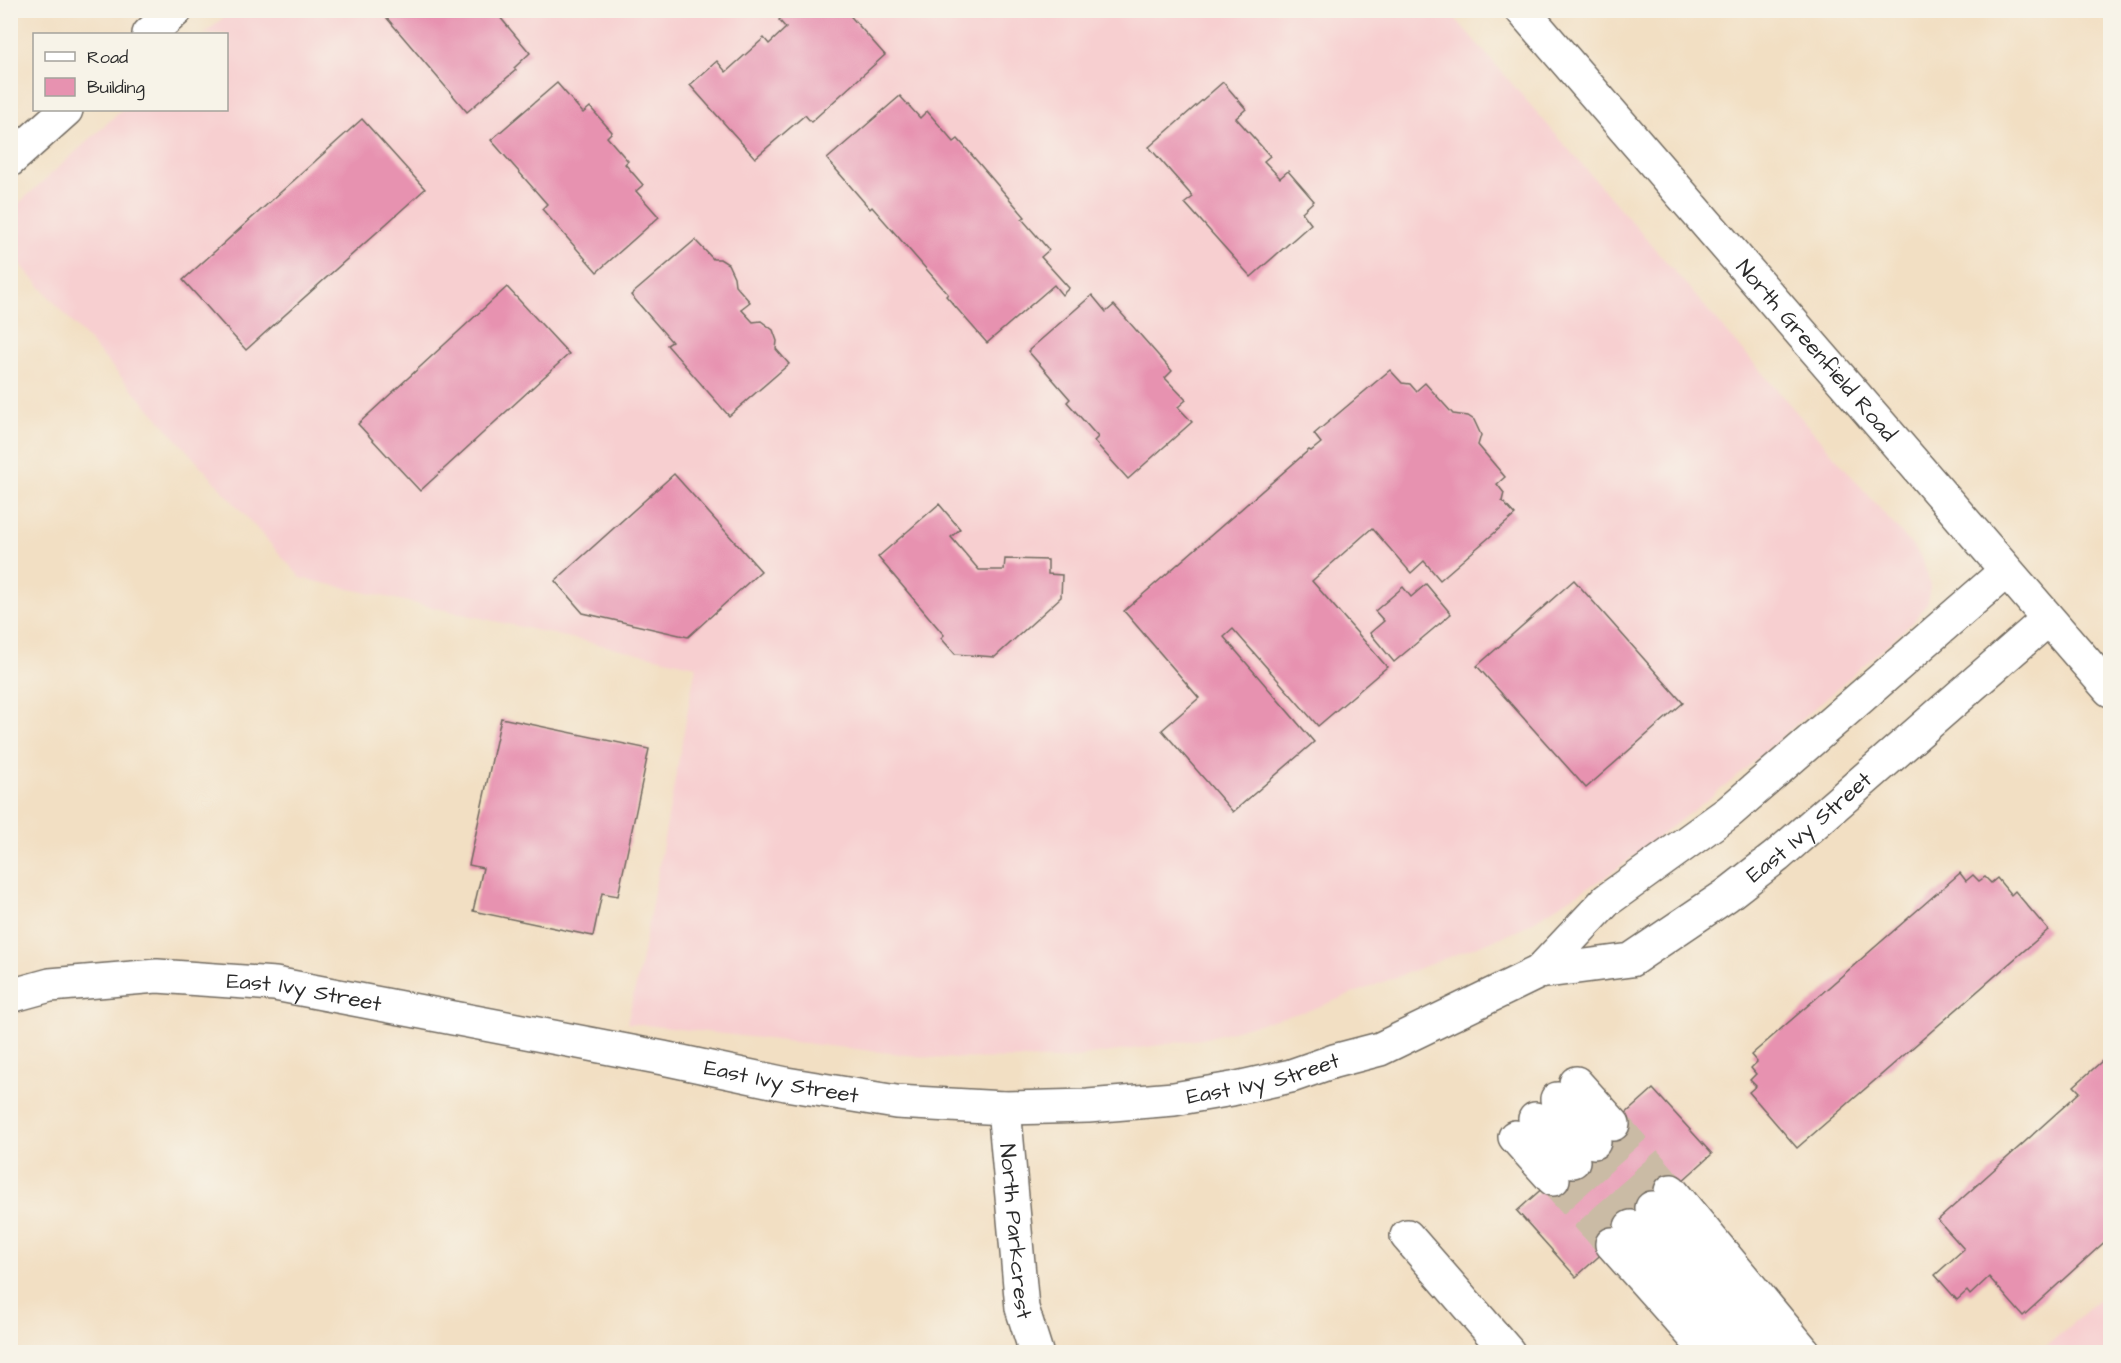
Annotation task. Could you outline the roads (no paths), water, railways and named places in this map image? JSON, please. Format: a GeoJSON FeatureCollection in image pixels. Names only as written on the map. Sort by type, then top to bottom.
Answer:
{"type":"FeatureCollection","features":[{"type":"Feature","properties":{"kind":"street"},"geometry":{"type":"LineString","coordinates":[[150,33],[176,10]]}},
{"type":"Feature","properties":{"kind":"street","name":"North Greenfield Road"},"geometry":{"type":"LineString","coordinates":[[1522,10],[2110,690]]}},
{"type":"Feature","properties":{"kind":"street"},"geometry":{"type":"LineString","coordinates":[[10,160],[65,111]]}},
{"type":"Feature","properties":{"kind":"street","name":"East Ivy Street"},"geometry":{"type":"LineString","coordinates":[[1539,972],[1607,900],[1729,812],[2006,571]]}},
{"type":"Feature","properties":{"kind":"street","name":"East Ivy Street"},"geometry":{"type":"LineString","coordinates":[[10,996],[50,985],[157,976],[275,984],[797,1086],[896,1102],[1004,1108],[1088,1106],[1174,1099],[1291,1076],[1334,1061],[1380,1049],[1539,972],[1631,960],[1727,895],[1777,856],[2048,619]]}},
{"type":"Feature","properties":{"kind":"street","name":"North Parkcrest"},"geometry":{"type":"LineString","coordinates":[[1004,1108],[1022,1308],[1036,1353]]}},
{"type":"Feature","properties":{"kind":"street"},"geometry":{"type":"LineString","coordinates":[[1546,1110],[1583,1152],[1546,1110]]}},
{"type":"Feature","properties":{"kind":"street"},"geometry":{"type":"LineString","coordinates":[[1641,1218],[1708,1353]]}},
{"type":"Feature","properties":{"kind":"street"},"geometry":{"type":"LineString","coordinates":[[1641,1218],[1741,1353]]}},
{"type":"Feature","properties":{"kind":"street"},"geometry":{"type":"LineString","coordinates":[[1641,1218],[1772,1353]]}},
{"type":"Feature","properties":{"kind":"street"},"geometry":{"type":"LineString","coordinates":[[1641,1218],[1804,1353]]}},
{"type":"Feature","properties":{"kind":"street"},"geometry":{"type":"LineString","coordinates":[[1407,1236],[1508,1353]]}},
{"type":"Feature","properties":{"kind":"tunnel"},"geometry":{"type":"LineString","coordinates":[[1613,1124],[1671,1191]]}},
{"type":"Feature","properties":{"kind":"tunnel"},"geometry":{"type":"LineString","coordinates":[[1594,1142],[1652,1208]]}},
{"type":"Feature","properties":{"kind":"tunnel"},"geometry":{"type":"LineString","coordinates":[[1573,1161],[1631,1227]]}},
{"type":"Feature","properties":{"kind":"tunnel"},"geometry":{"type":"LineString","coordinates":[[1553,1179],[1612,1244]]}}]}
